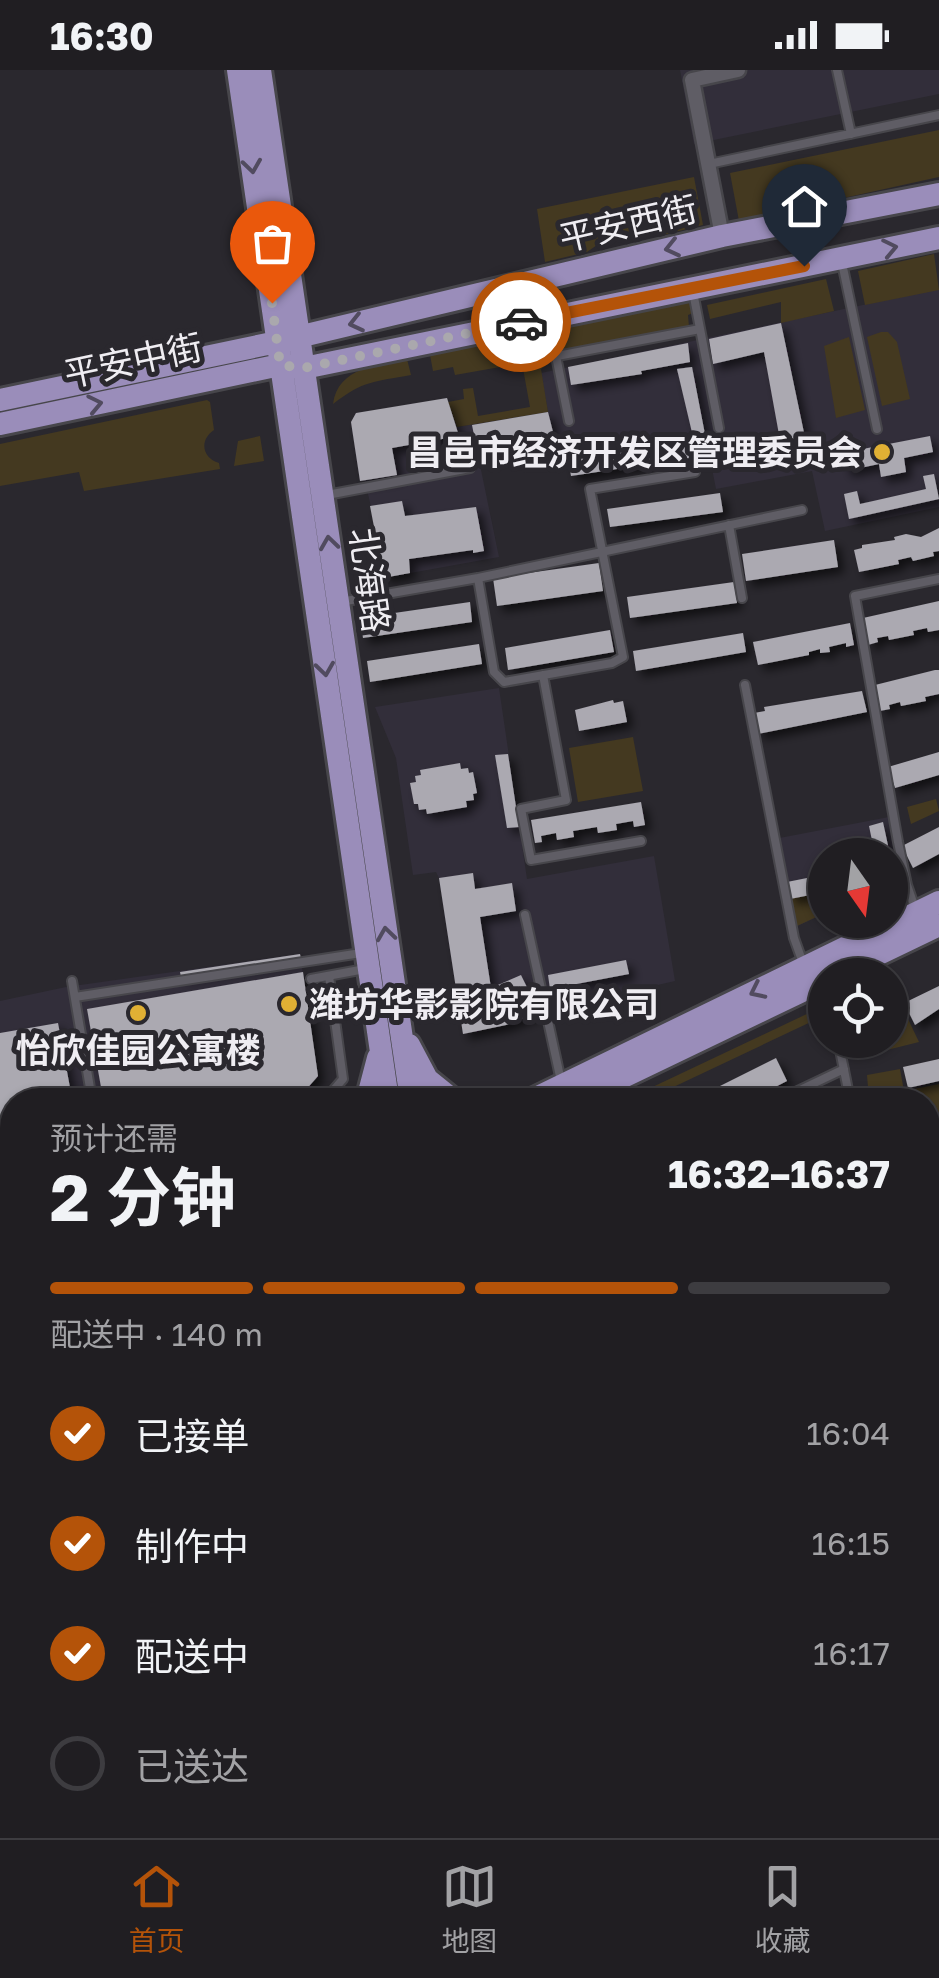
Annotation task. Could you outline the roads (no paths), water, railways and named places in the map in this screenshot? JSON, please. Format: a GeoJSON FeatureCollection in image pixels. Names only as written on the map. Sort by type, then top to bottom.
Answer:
{"type":"FeatureCollection","features":[{"type":"Feature","properties":{"kind":"main road","name":"北海路"},"geometry":{"type":"LineString","coordinates":[[238,70],[290,353],[322,496],[409,1088]]}},
{"type":"Feature","properties":{"kind":"main road","name":"北海路"},"geometry":{"type":"LineString","coordinates":[[260,70],[290,353],[386,1088]]}},
{"type":"Feature","properties":{"kind":"main road","name":"平安西街"},"geometry":{"type":"LineString","coordinates":[[290,353],[722,236],[939,194]]}},
{"type":"Feature","properties":{"kind":"main road"},"geometry":{"type":"LineString","coordinates":[[290,353],[549,316],[939,238]]}},
{"type":"Feature","properties":{"kind":"main road","name":"平安中街"},"geometry":{"type":"LineString","coordinates":[[0,400],[290,353]]}},
{"type":"Feature","properties":{"kind":"main road","name":"平安中街"},"geometry":{"type":"LineString","coordinates":[[0,424],[290,353]]}},
{"type":"Feature","properties":{"kind":"main road"},"geometry":{"type":"LineString","coordinates":[[849,958],[917,912],[939,902]]}},
{"type":"Feature","properties":{"kind":"main road"},"geometry":{"type":"LineString","coordinates":[[870,958],[939,925]]}},
{"type":"Feature","properties":{"kind":"main road"},"geometry":{"type":"LineString","coordinates":[[580,1088],[808,983]]}},
{"type":"Feature","properties":{"kind":"main road"},"geometry":{"type":"LineString","coordinates":[[400,1028],[427,1079],[438,1088]]}},
{"type":"Feature","properties":{"kind":"main road"},"geometry":{"type":"LineString","coordinates":[[369,1088],[380,1050]]}},
{"type":"Feature","properties":{"kind":"street"},"geometry":{"type":"LineString","coordinates":[[722,236],[692,80],[738,70]]}},
{"type":"Feature","properties":{"kind":"lane"},"geometry":{"type":"LineString","coordinates":[[837,70],[851,134]]}},
{"type":"Feature","properties":{"kind":"lane"},"geometry":{"type":"LineString","coordinates":[[709,164],[939,115]]}},
{"type":"Feature","properties":{"kind":"lane"},"geometry":{"type":"LineString","coordinates":[[841,259],[876,428]]}},
{"type":"Feature","properties":{"kind":"lane"},"geometry":{"type":"LineString","coordinates":[[692,288],[719,428]]}},
{"type":"Feature","properties":{"kind":"lane"},"geometry":{"type":"LineString","coordinates":[[549,316],[569,421]]}},
{"type":"Feature","properties":{"kind":"lane"},"geometry":{"type":"LineString","coordinates":[[557,356],[700,329]]}},
{"type":"Feature","properties":{"kind":"lane"},"geometry":{"type":"LineString","coordinates":[[322,496],[470,468]]}},
{"type":"Feature","properties":{"kind":"lane"},"geometry":{"type":"LineString","coordinates":[[478,578],[494,672],[504,682],[612,663],[623,657],[590,489],[695,472]]}},
{"type":"Feature","properties":{"kind":"lane"},"geometry":{"type":"LineString","coordinates":[[338,602],[478,578],[802,510]]}},
{"type":"Feature","properties":{"kind":"lane"},"geometry":{"type":"LineString","coordinates":[[728,525],[742,598]]}},
{"type":"Feature","properties":{"kind":"lane"},"geometry":{"type":"LineString","coordinates":[[917,912],[904,871],[854,596],[939,579]]}},
{"type":"Feature","properties":{"kind":"lane"},"geometry":{"type":"LineString","coordinates":[[543,675],[566,800],[521,809],[530,860],[641,841]]}},
{"type":"Feature","properties":{"kind":"lane"},"geometry":{"type":"LineString","coordinates":[[745,685],[794,938],[808,960]]}},
{"type":"Feature","properties":{"kind":"lane"},"geometry":{"type":"LineString","coordinates":[[525,914],[568,1088]]}},
{"type":"Feature","properties":{"kind":"lane"},"geometry":{"type":"LineString","coordinates":[[310,979],[329,976],[367,960]]}},
{"type":"Feature","properties":{"kind":"lane"},"geometry":{"type":"LineString","coordinates":[[74,997],[367,960]]}},
{"type":"Feature","properties":{"kind":"lane"},"geometry":{"type":"LineString","coordinates":[[329,976],[342,1079],[335,1088]]}},
{"type":"Feature","properties":{"kind":"lane"},"geometry":{"type":"LineString","coordinates":[[72,981],[90,1088]]}},
{"type":"Feature","properties":{"kind":"lane"},"geometry":{"type":"LineString","coordinates":[[842,1058],[848,1088]]}},
{"type":"Feature","properties":{"kind":"lane"},"geometry":{"type":"LineString","coordinates":[[805,1088],[844,1069]]}},
{"type":"Feature","properties":{"kind":"place","name":"昌邑市经济开发区管理委员会"},"geometry":{"type":"Point","coordinates":[882,452]}},
{"type":"Feature","properties":{"kind":"place","name":"潍坊华影影院有限公司"},"geometry":{"type":"Point","coordinates":[289,1004]}},
{"type":"Feature","properties":{"kind":"place","name":"怡欣佳园公寓楼"},"geometry":{"type":"Point","coordinates":[138,1013]}}]}
